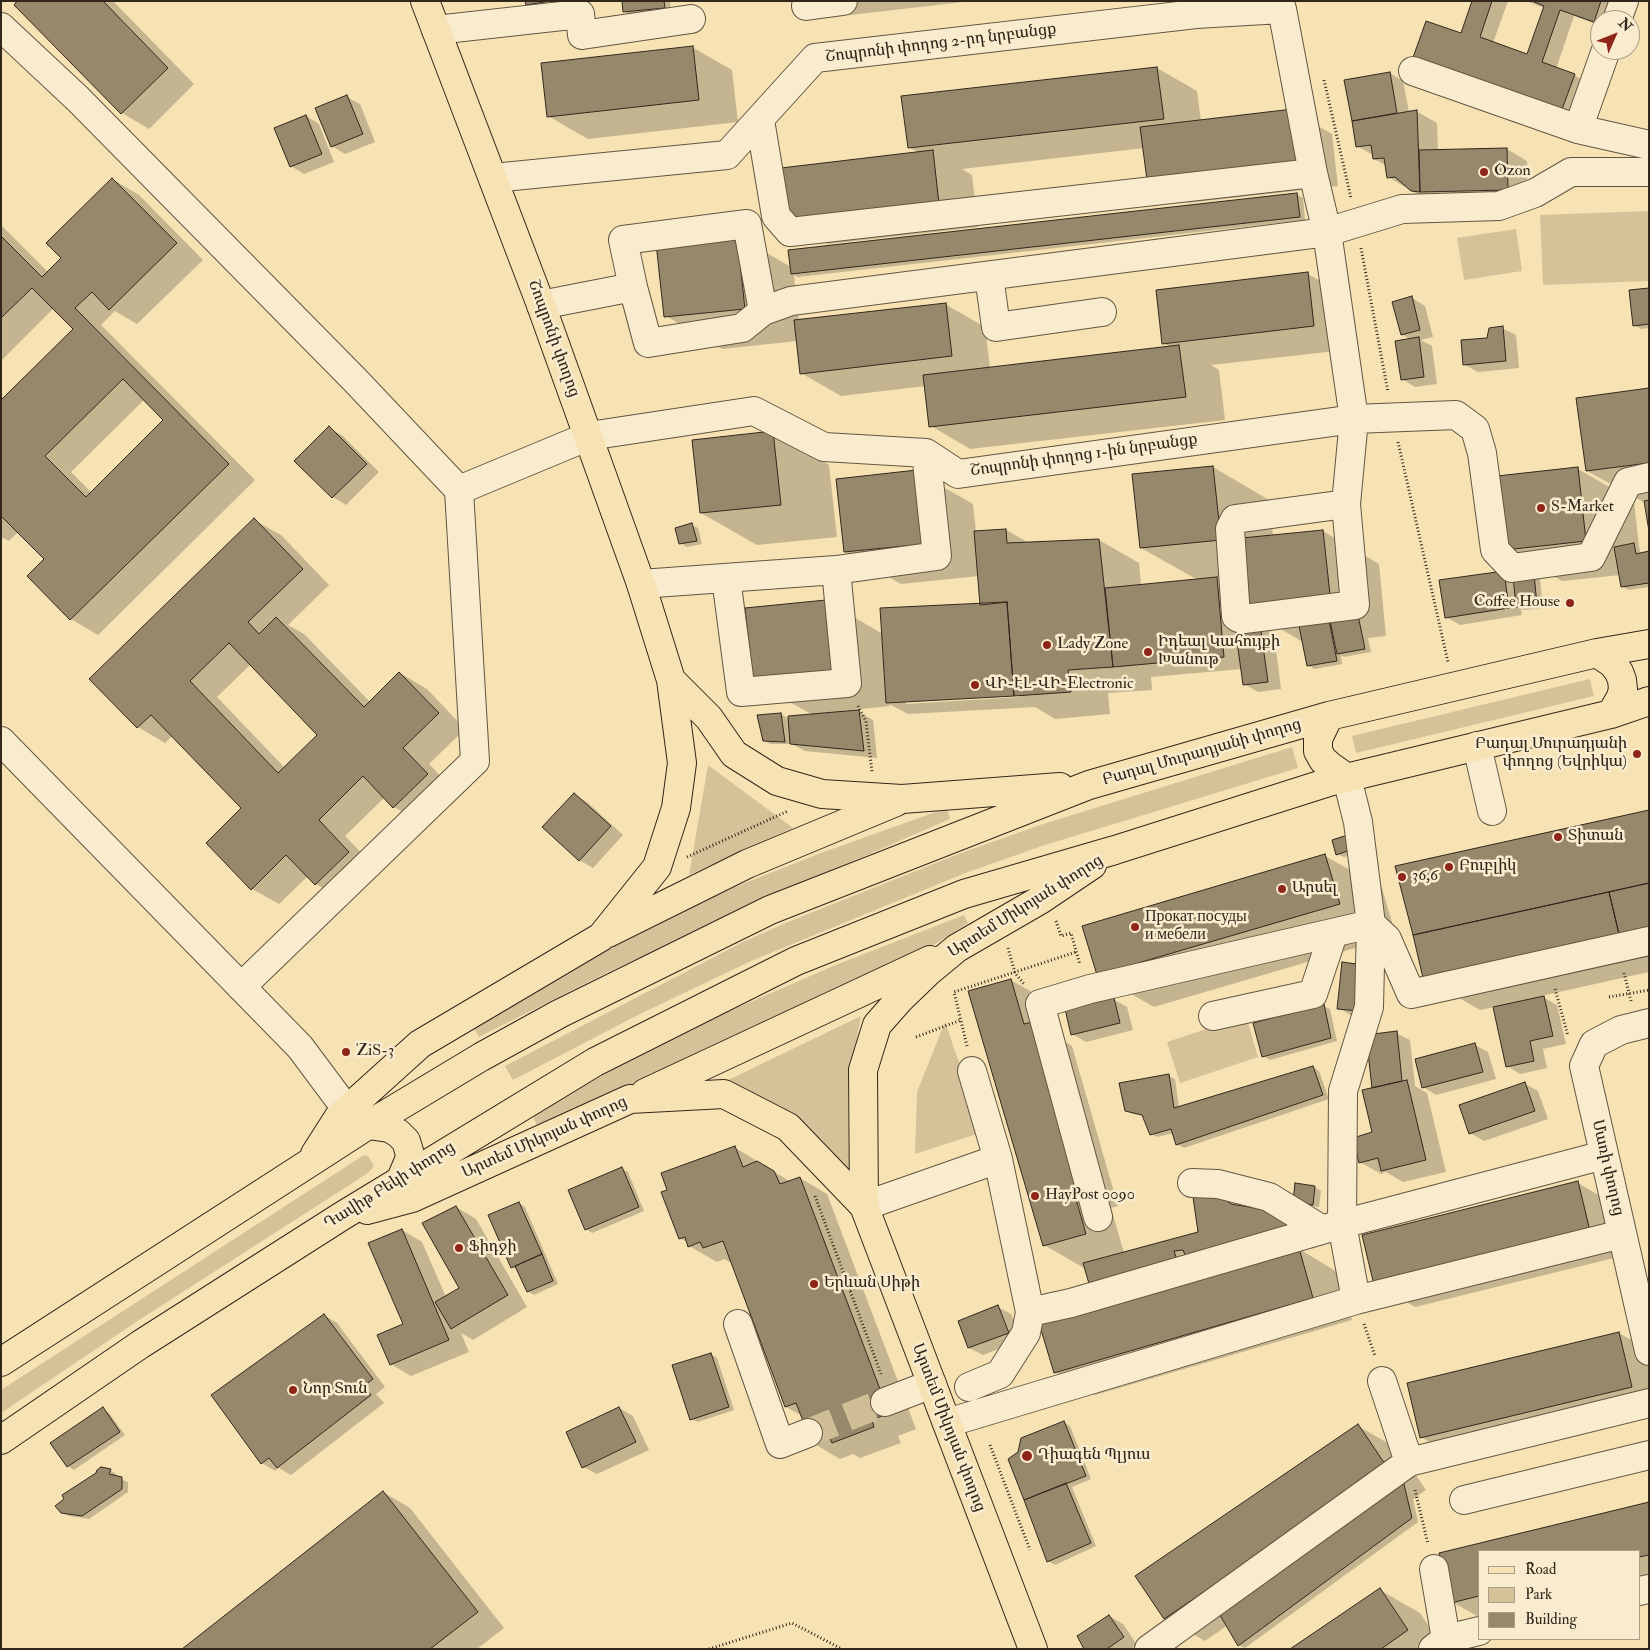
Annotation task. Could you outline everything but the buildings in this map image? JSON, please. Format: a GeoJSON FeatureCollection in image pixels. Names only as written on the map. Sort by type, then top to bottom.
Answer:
{"type":"FeatureCollection","features":[{"type":"Feature","properties":{"kind":"main road","name":"Շոպրոնի փողոց"},"geometry":{"type":"LineString","coordinates":[[425,1],[494,178],[589,436],[641,584],[671,680],[682,763],[676,808],[657,867],[601,937]]}},
{"type":"Feature","properties":{"kind":"main road","name":"Բադալ Մուրադյանի փողոց"},"geometry":{"type":"LineString","coordinates":[[358,1117],[481,1057],[560,1014],[770,910],[1089,785],[1329,716],[1597,653],[1649,644]]}},
{"type":"Feature","properties":{"kind":"main road"},"geometry":{"type":"LineString","coordinates":[[1597,653],[1613,664],[1622,680],[1623,689],[1621,697],[1611,714]]}},
{"type":"Feature","properties":{"kind":"main road"},"geometry":{"type":"LineString","coordinates":[[671,680],[708,718],[734,754],[777,781],[822,794],[902,800],[1089,785]]}},
{"type":"Feature","properties":{"kind":"main road"},"geometry":{"type":"LineString","coordinates":[[1114,850],[1347,778],[1611,714],[1649,701]]}},
{"type":"Feature","properties":{"kind":"main road"},"geometry":{"type":"LineString","coordinates":[[1329,716],[1318,739],[1318,751],[1323,760],[1347,778]]}},
{"type":"Feature","properties":{"kind":"main road"},"geometry":{"type":"LineString","coordinates":[[358,1117],[420,1044],[601,937],[747,864],[902,800]]}},
{"type":"Feature","properties":{"kind":"main road","name":"Արտեմ Միկոյան փողոց"},"geometry":{"type":"LineString","coordinates":[[1034,1649],[864,1206],[863,1070],[877,1025],[916,983],[957,948],[1040,900],[1114,850]]}},
{"type":"Feature","properties":{"kind":"main road","name":"Դավիթ Բեկի փողոց"},"geometry":{"type":"LineString","coordinates":[[1,1440],[141,1344],[401,1179],[594,1062],[796,961],[964,894],[1114,850]]}},
{"type":"Feature","properties":{"kind":"main road"},"geometry":{"type":"LineString","coordinates":[[630,1100],[957,948]]}},
{"type":"Feature","properties":{"kind":"main road","name":"Արտեմ Միկոյան փողոց"},"geometry":{"type":"LineString","coordinates":[[342,1216],[412,1198],[630,1100],[724,1094],[788,1127],[864,1206]]}},
{"type":"Feature","properties":{"kind":"main road"},"geometry":{"type":"LineString","coordinates":[[1,1362],[308,1164],[338,1118],[358,1117],[398,1133],[406,1141],[410,1158],[401,1179]]}},
{"type":"Feature","properties":{"kind":"street"},"geometry":{"type":"LineString","coordinates":[[806,6],[843,1]]}},
{"type":"Feature","properties":{"kind":"street","name":"Շոպրոնի փողոց 2-րդ նրբանցք"},"geometry":{"type":"LineString","coordinates":[[494,178],[727,156],[815,58],[1196,8],[1282,9],[1312,173]]}},
{"type":"Feature","properties":{"kind":"street"},"geometry":{"type":"LineString","coordinates":[[436,30],[580,14],[582,35],[691,19]]}},
{"type":"Feature","properties":{"kind":"street"},"geometry":{"type":"LineString","coordinates":[[1,27],[84,106],[356,381],[459,490],[475,761],[241,987]]}},
{"type":"Feature","properties":{"kind":"street"},"geometry":{"type":"LineString","coordinates":[[1578,129],[1602,60]]}},
{"type":"Feature","properties":{"kind":"street"},"geometry":{"type":"LineString","coordinates":[[1414,71],[1578,129],[1649,145]]}},
{"type":"Feature","properties":{"kind":"street"},"geometry":{"type":"LineString","coordinates":[[760,120],[776,216],[790,232],[1312,173],[1327,232],[1354,419],[1346,504],[1355,605],[1244,619],[1236,616],[1230,529],[1235,519],[1346,504]]}},
{"type":"Feature","properties":{"kind":"street"},"geometry":{"type":"LineString","coordinates":[[763,311],[747,224],[623,240],[648,343],[742,328],[763,311],[791,301],[1327,232],[1402,209],[1499,206],[1535,193],[1571,172],[1649,172]]}},
{"type":"Feature","properties":{"kind":"street"},"geometry":{"type":"LineString","coordinates":[[989,276],[996,327],[1102,312]]}},
{"type":"Feature","properties":{"kind":"street"},"geometry":{"type":"LineString","coordinates":[[541,306],[633,287]]}},
{"type":"Feature","properties":{"kind":"street","name":"Շոպրոնի փողոց 1-ին նրբանցք"},"geometry":{"type":"LineString","coordinates":[[459,490],[589,436],[754,410],[824,446],[926,453],[958,474],[1354,419],[1456,415],[1475,429],[1482,453],[1495,550],[1512,568],[1591,557],[1628,482],[1649,478]]}},
{"type":"Feature","properties":{"kind":"street"},"geometry":{"type":"LineString","coordinates":[[641,584],[836,570],[937,556],[926,453]]}},
{"type":"Feature","properties":{"kind":"street"},"geometry":{"type":"LineString","coordinates":[[726,578],[742,692],[847,683],[836,570]]}},
{"type":"Feature","properties":{"kind":"street"},"geometry":{"type":"LineString","coordinates":[[1,741],[300,1047],[358,1117]]}},
{"type":"Feature","properties":{"kind":"street"},"geometry":{"type":"LineString","coordinates":[[1477,746],[1492,811]]}},
{"type":"Feature","properties":{"kind":"street"},"geometry":{"type":"LineString","coordinates":[[1347,778],[1358,822],[1371,924],[1369,1007],[1343,1090],[1331,1226],[1356,1300]]}},
{"type":"Feature","properties":{"kind":"street"},"geometry":{"type":"LineString","coordinates":[[1098,1217],[1040,1004],[1090,989],[1371,924]]}},
{"type":"Feature","properties":{"kind":"street"},"geometry":{"type":"LineString","coordinates":[[1371,924],[1387,939],[1411,994],[1649,940]]}},
{"type":"Feature","properties":{"kind":"street"},"geometry":{"type":"LineString","coordinates":[[1213,1016],[1314,994],[1333,934]]}},
{"type":"Feature","properties":{"kind":"street","name":"Մառի փողոց"},"geometry":{"type":"LineString","coordinates":[[1649,1023],[1621,1030],[1594,1044],[1584,1066],[1649,1351]]}},
{"type":"Feature","properties":{"kind":"street"},"geometry":{"type":"LineString","coordinates":[[969,1387],[1000,1374],[1026,1333],[1030,1312],[998,1159],[972,1071]]}},
{"type":"Feature","properties":{"kind":"street"},"geometry":{"type":"LineString","coordinates":[[1030,1312],[1072,1303],[1331,1226],[1604,1155]]}},
{"type":"Feature","properties":{"kind":"street"},"geometry":{"type":"LineString","coordinates":[[864,1206],[998,1159]]}},
{"type":"Feature","properties":{"kind":"street"},"geometry":{"type":"LineString","coordinates":[[1192,1183],[1218,1184],[1269,1197],[1331,1226]]}},
{"type":"Feature","properties":{"kind":"street"},"geometry":{"type":"LineString","coordinates":[[947,1424],[1356,1300],[1622,1234]]}},
{"type":"Feature","properties":{"kind":"street"},"geometry":{"type":"LineString","coordinates":[[738,1324],[780,1444],[808,1433]]}},
{"type":"Feature","properties":{"kind":"street"},"geometry":{"type":"LineString","coordinates":[[1382,1380],[1409,1462]]}},
{"type":"Feature","properties":{"kind":"street"},"geometry":{"type":"LineString","coordinates":[[885,1402],[932,1384]]}},
{"type":"Feature","properties":{"kind":"street"},"geometry":{"type":"LineString","coordinates":[[1149,1649],[1409,1462],[1649,1402]]}},
{"type":"Feature","properties":{"kind":"street"},"geometry":{"type":"LineString","coordinates":[[1464,1500],[1649,1455]]}},
{"type":"Feature","properties":{"kind":"street"},"geometry":{"type":"LineString","coordinates":[[1434,1569],[1439,1644],[1478,1631]]}},
{"type":"Feature","properties":{"kind":"path"},"geometry":{"type":"LineString","coordinates":[[1324,78],[1357,223],[1392,417],[1448,662]]}},
{"type":"Feature","properties":{"kind":"path"},"geometry":{"type":"LineString","coordinates":[[866,721],[873,775]]}},
{"type":"Feature","properties":{"kind":"path"},"geometry":{"type":"LineString","coordinates":[[682,859],[789,811]]}},
{"type":"Feature","properties":{"kind":"path"},"geometry":{"type":"LineString","coordinates":[[1056,921],[1061,936],[1071,933],[1090,989]]}},
{"type":"Feature","properties":{"kind":"path"},"geometry":{"type":"LineString","coordinates":[[1008,948],[1012,962]]}},
{"type":"Feature","properties":{"kind":"path"},"geometry":{"type":"LineString","coordinates":[[972,1071],[954,992],[1076,952]]}},
{"type":"Feature","properties":{"kind":"path"},"geometry":{"type":"LineString","coordinates":[[1555,988],[1571,1046]]}},
{"type":"Feature","properties":{"kind":"path"},"geometry":{"type":"LineString","coordinates":[[1609,997],[1649,990]]}},
{"type":"Feature","properties":{"kind":"path"},"geometry":{"type":"LineString","coordinates":[[916,1037],[960,1020]]}},
{"type":"Feature","properties":{"kind":"path"},"geometry":{"type":"LineString","coordinates":[[824,1218],[880,1375],[887,1372]]}},
{"type":"Feature","properties":{"kind":"path"},"geometry":{"type":"LineString","coordinates":[[850,1290],[870,1283]]}},
{"type":"Feature","properties":{"kind":"path"},"geometry":{"type":"LineString","coordinates":[[1356,1300],[1382,1380]]}},
{"type":"Feature","properties":{"kind":"path"},"geometry":{"type":"LineString","coordinates":[[990,1445],[1030,1550]]}},
{"type":"Feature","properties":{"kind":"path"},"geometry":{"type":"LineString","coordinates":[[1409,1462],[1434,1569]]}},
{"type":"Feature","properties":{"kind":"path"},"geometry":{"type":"LineString","coordinates":[[709,1649],[792,1623],[842,1649]]}},
{"type":"Feature","properties":{"kind":"green space"},"geometry":{"type":"Polygon","coordinates":[[[1649,211],[1649,281],[1543,285],[1540,215],[1649,211]]]}},
{"type":"Feature","properties":{"kind":"green space"},"geometry":{"type":"Polygon","coordinates":[[[1516,229],[1522,271],[1464,280],[1457,238],[1516,229]]]}},
{"type":"Feature","properties":{"kind":"green space"},"geometry":{"type":"Polygon","coordinates":[[[1590,679],[1594,696],[1356,753],[1352,736],[1590,679]]]}},
{"type":"Feature","properties":{"kind":"green space"},"geometry":{"type":"Polygon","coordinates":[[[1292,747],[1298,768],[1045,845],[968,872],[751,961],[640,1014],[513,1080],[505,1066],[743,942],[788,922],[961,853],[1040,825],[1292,747]]]}},
{"type":"Feature","properties":{"kind":"green space"},"geometry":{"type":"Polygon","coordinates":[[[708,765],[793,828],[689,875],[708,765]]]}},
{"type":"Feature","properties":{"kind":"green space"},"geometry":{"type":"Polygon","coordinates":[[[947,808],[950,819],[814,878],[606,973],[479,1037],[471,1023],[595,951],[697,902],[821,853],[947,808]]]}},
{"type":"Feature","properties":{"kind":"green space"},"geometry":{"type":"Polygon","coordinates":[[[964,915],[968,923],[926,950],[753,1027],[653,1077],[539,1130],[531,1112],[718,1016],[838,964],[964,915]]]}},
{"type":"Feature","properties":{"kind":"green space"},"geometry":{"type":"Polygon","coordinates":[[[861,1016],[848,1086],[849,1170],[791,1117],[726,1081],[861,1016]]]}},
{"type":"Feature","properties":{"kind":"green space"},"geometry":{"type":"Polygon","coordinates":[[[1246,1016],[1258,1057],[1180,1083],[1167,1042],[1246,1016]]]}},
{"type":"Feature","properties":{"kind":"green space"},"geometry":{"type":"Polygon","coordinates":[[[945,1022],[983,1132],[915,1154],[917,1092],[945,1022]]]}},
{"type":"Feature","properties":{"kind":"green space"},"geometry":{"type":"Polygon","coordinates":[[[364,1155],[368,1156],[374,1166],[365,1175],[136,1322],[1,1413],[1,1390],[364,1155]]]}},
{"type":"Feature","properties":{"kind":"tunnel"},"geometry":{"type":"LineString","coordinates":[[808,1433],[885,1402]]}},
{"type":"Feature","properties":{"kind":"place","name":"Ozon"},"geometry":{"type":"Point","coordinates":[1484,172]}},
{"type":"Feature","properties":{"kind":"place","name":"S-Market"},"geometry":{"type":"Point","coordinates":[1541,508]}},
{"type":"Feature","properties":{"kind":"place","name":"Coffee House"},"geometry":{"type":"Point","coordinates":[1570,603]}},
{"type":"Feature","properties":{"kind":"place","name":"Lady Zone"},"geometry":{"type":"Point","coordinates":[1047,645]}},
{"type":"Feature","properties":{"kind":"place","name":"Իդեալ Կահույքի Խանութ"},"geometry":{"type":"Point","coordinates":[1148,652]}},
{"type":"Feature","properties":{"kind":"place","name":"ՎԻ-ԷԼ-ՎԻ-Electronic"},"geometry":{"type":"Point","coordinates":[975,685]}},
{"type":"Feature","properties":{"kind":"place","name":"Բադալ Մուրադյանի փողոց (Եվրիկա)"},"geometry":{"type":"Point","coordinates":[1637,754]}},
{"type":"Feature","properties":{"kind":"place","name":"Տիտան"},"geometry":{"type":"Point","coordinates":[1558,837]}},
{"type":"Feature","properties":{"kind":"place","name":"Բուբլիկ"},"geometry":{"type":"Point","coordinates":[1449,867]}},
{"type":"Feature","properties":{"kind":"place","name":"36,6"},"geometry":{"type":"Point","coordinates":[1402,877]}},
{"type":"Feature","properties":{"kind":"place","name":"Արսել"},"geometry":{"type":"Point","coordinates":[1282,889]}},
{"type":"Feature","properties":{"kind":"place","name":"Прокат посуды и мебели"},"geometry":{"type":"Point","coordinates":[1135,927]}},
{"type":"Feature","properties":{"kind":"place","name":"ZiS-3"},"geometry":{"type":"Point","coordinates":[346,1052]}},
{"type":"Feature","properties":{"kind":"place","name":"HayPost 0090"},"geometry":{"type":"Point","coordinates":[1035,1196]}},
{"type":"Feature","properties":{"kind":"place","name":"Ֆիդջի"},"geometry":{"type":"Point","coordinates":[459,1248]}},
{"type":"Feature","properties":{"kind":"place","name":"Երևան Սիթի"},"geometry":{"type":"Point","coordinates":[814,1284]}},
{"type":"Feature","properties":{"kind":"place","name":"Նոր Տուն"},"geometry":{"type":"Point","coordinates":[293,1390]}},
{"type":"Feature","properties":{"kind":"place","name":"Դիագեն Պլյուս"},"geometry":{"type":"Point","coordinates":[1027,1456]}}]}
